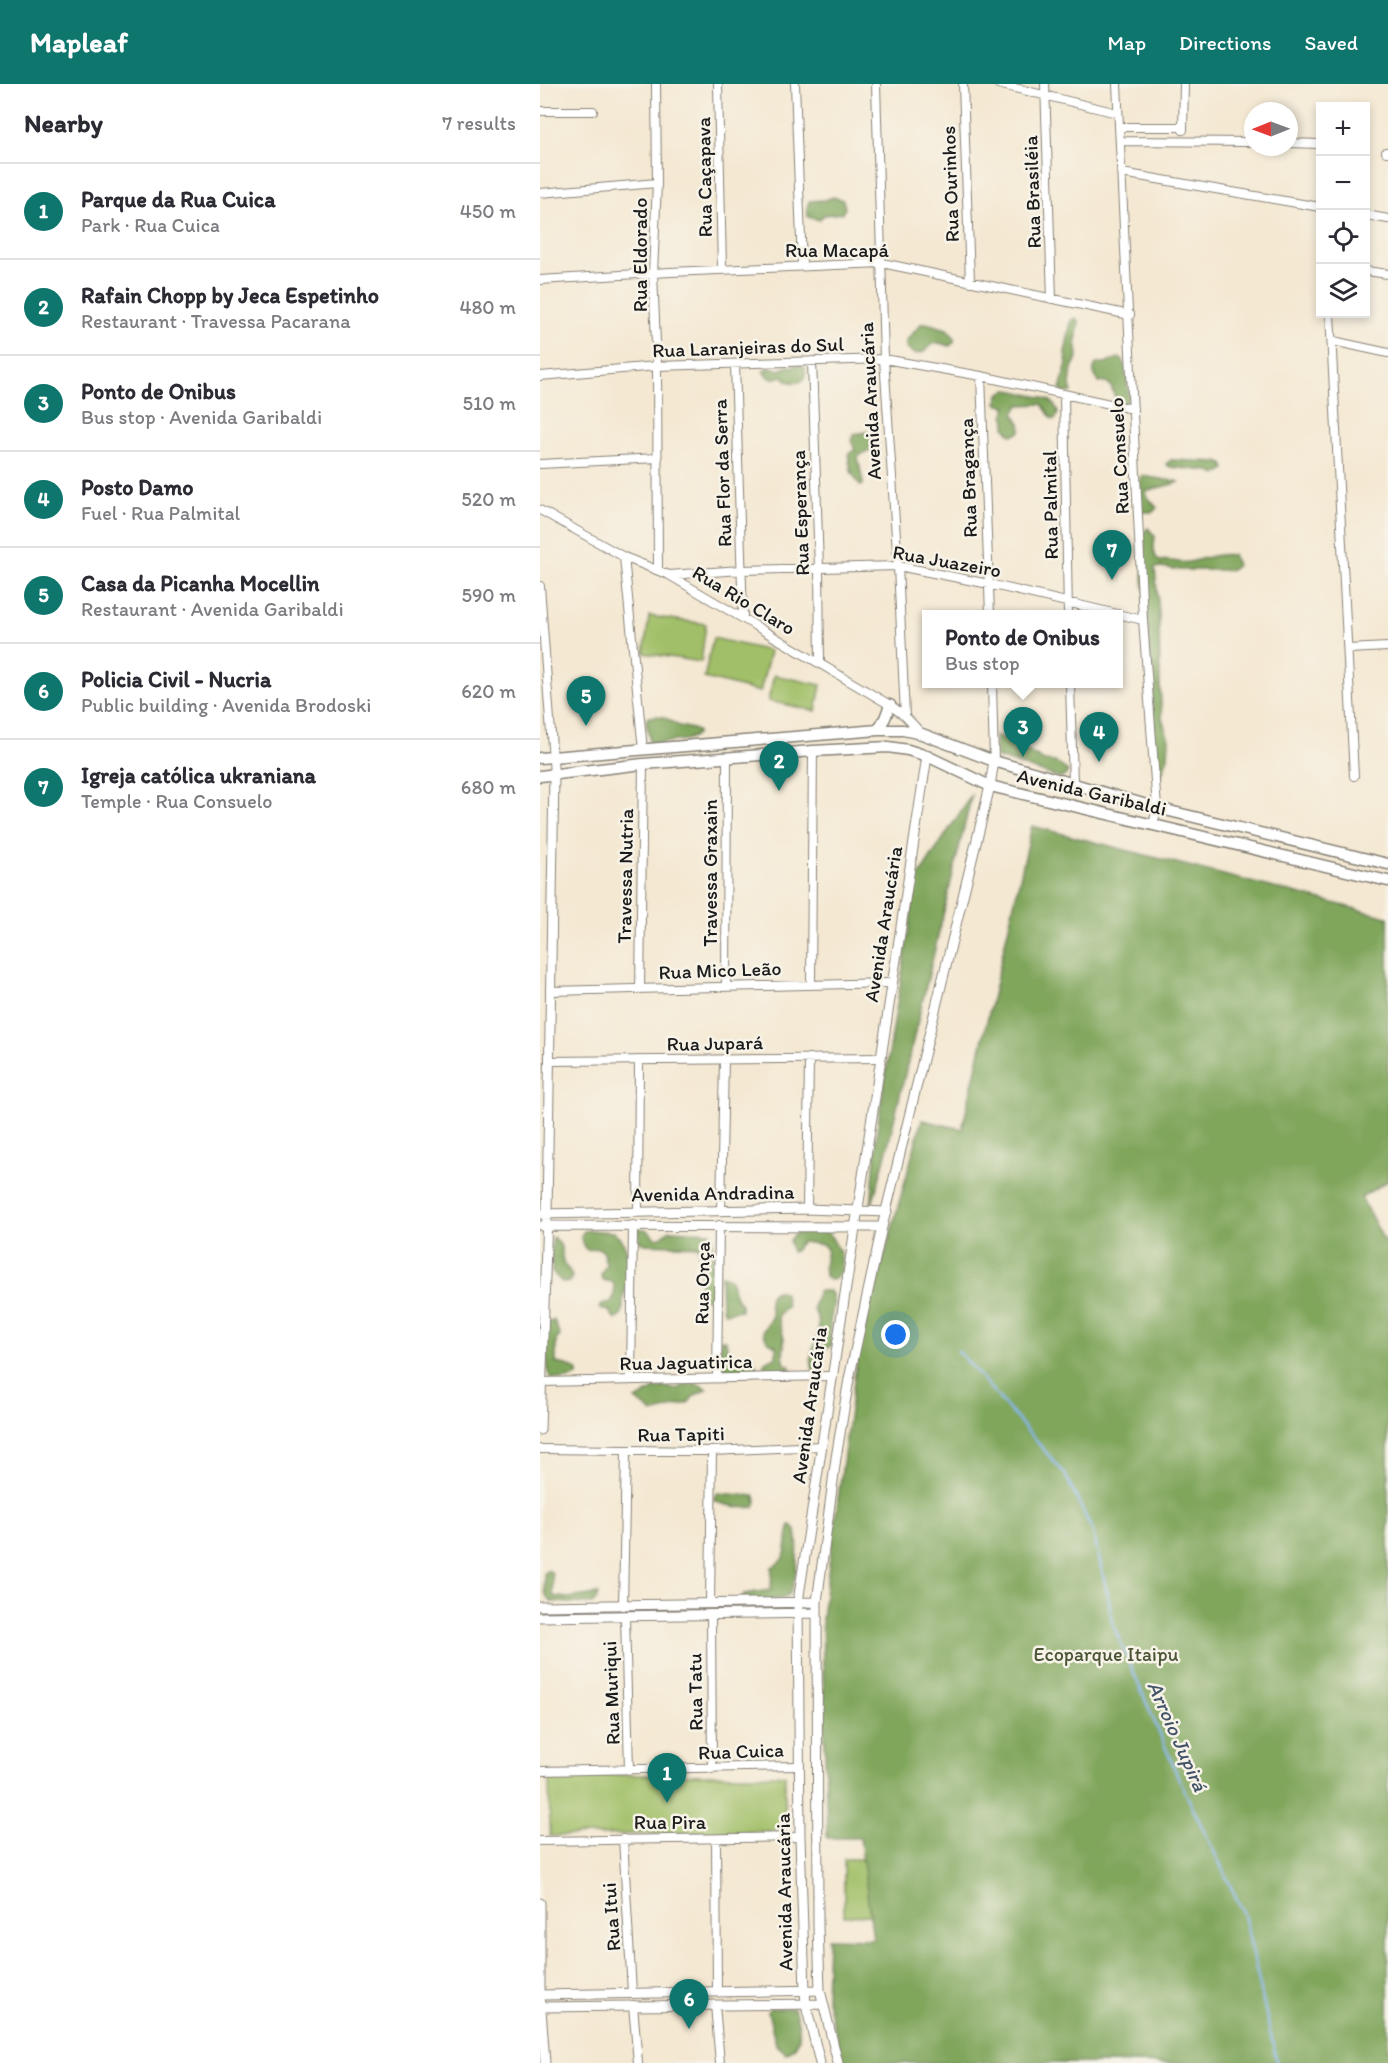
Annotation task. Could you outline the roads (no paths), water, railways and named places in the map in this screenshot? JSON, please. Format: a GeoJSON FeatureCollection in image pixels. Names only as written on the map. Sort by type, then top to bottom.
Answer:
{"type":"FeatureCollection","features":[{"type":"Feature","properties":{"kind":"main road"},"geometry":{"type":"LineString","coordinates":[[878,730],[890,705]]}},
{"type":"Feature","properties":{"kind":"main road","name":"Avenida Garibaldi"},"geometry":{"type":"LineString","coordinates":[[540,758],[878,730],[903,730],[922,734],[994,761],[1157,808],[1388,864]]}},
{"type":"Feature","properties":{"kind":"main road"},"geometry":{"type":"LineString","coordinates":[[927,756],[931,747],[941,741]]}},
{"type":"Feature","properties":{"kind":"main road","name":"Avenida Garibaldi"},"geometry":{"type":"LineString","coordinates":[[540,776],[644,764],[888,747],[927,756],[990,786],[1388,881]]}},
{"type":"Feature","properties":{"kind":"main road"},"geometry":{"type":"LineString","coordinates":[[1358,874],[1362,859]]}},
{"type":"Feature","properties":{"kind":"street","name":"Rua Eldorado"},"geometry":{"type":"LineString","coordinates":[[656,84],[657,183],[653,274],[657,366],[658,570]]}},
{"type":"Feature","properties":{"kind":"street","name":"Rua Caçapava"},"geometry":{"type":"LineString","coordinates":[[718,84],[722,270]]}},
{"type":"Feature","properties":{"kind":"street"},"geometry":{"type":"LineString","coordinates":[[795,84],[802,266]]}},
{"type":"Feature","properties":{"kind":"street","name":"Avenida Araucária"},"geometry":{"type":"LineString","coordinates":[[876,84],[884,358],[905,716]]}},
{"type":"Feature","properties":{"kind":"street","name":"Rua Ourinhos"},"geometry":{"type":"LineString","coordinates":[[963,84],[970,282]]}},
{"type":"Feature","properties":{"kind":"street"},"geometry":{"type":"LineString","coordinates":[[998,84],[1117,113]]}},
{"type":"Feature","properties":{"kind":"street","name":"Rua Brasiléia"},"geometry":{"type":"LineString","coordinates":[[1045,84],[1052,299]]}},
{"type":"Feature","properties":{"kind":"street","name":"Rua Consuelo"},"geometry":{"type":"LineString","coordinates":[[1117,84],[1143,620],[1157,808],[1153,825]]}},
{"type":"Feature","properties":{"kind":"street"},"geometry":{"type":"LineString","coordinates":[[1183,140],[1185,84]]}},
{"type":"Feature","properties":{"kind":"street"},"geometry":{"type":"LineString","coordinates":[[540,111],[593,111]]}},
{"type":"Feature","properties":{"kind":"street"},"geometry":{"type":"LineString","coordinates":[[1119,127],[1183,127]]}},
{"type":"Feature","properties":{"kind":"street"},"geometry":{"type":"LineString","coordinates":[[1120,141],[1244,142]]}},
{"type":"Feature","properties":{"kind":"street"},"geometry":{"type":"LineString","coordinates":[[1298,143],[1316,144]]}},
{"type":"Feature","properties":{"kind":"street"},"geometry":{"type":"LineString","coordinates":[[1122,173],[1316,206]]}},
{"type":"Feature","properties":{"kind":"street"},"geometry":{"type":"LineString","coordinates":[[540,193],[657,183]]}},
{"type":"Feature","properties":{"kind":"street"},"geometry":{"type":"LineString","coordinates":[[1370,216],[1388,219]]}},
{"type":"Feature","properties":{"kind":"street","name":"Rua Macapá"},"geometry":{"type":"LineString","coordinates":[[540,280],[882,263],[1130,315]]}},
{"type":"Feature","properties":{"kind":"street"},"geometry":{"type":"LineString","coordinates":[[1370,272],[1388,274]]}},
{"type":"Feature","properties":{"kind":"street"},"geometry":{"type":"LineString","coordinates":[[1330,318],[1354,776]]}},
{"type":"Feature","properties":{"kind":"street"},"geometry":{"type":"LineString","coordinates":[[1333,341],[1388,353]]}},
{"type":"Feature","properties":{"kind":"street","name":"Rua Laranjeiras do Sul"},"geometry":{"type":"LineString","coordinates":[[540,376],[657,366],[884,358],[981,376],[1133,410]]}},
{"type":"Feature","properties":{"kind":"street","name":"Rua Esperança"},"geometry":{"type":"LineString","coordinates":[[812,361],[820,664]]}},
{"type":"Feature","properties":{"kind":"street","name":"Rua Flor da Serra"},"geometry":{"type":"LineString","coordinates":[[735,364],[743,618]]}},
{"type":"Feature","properties":{"kind":"street","name":"Rua Bragança"},"geometry":{"type":"LineString","coordinates":[[981,376],[990,610]]}},
{"type":"Feature","properties":{"kind":"street","name":"Rua Palmital"},"geometry":{"type":"LineString","coordinates":[[1064,394],[1068,610]]}},
{"type":"Feature","properties":{"kind":"street"},"geometry":{"type":"LineString","coordinates":[[540,464],[658,458]]}},
{"type":"Feature","properties":{"kind":"street","name":"Rua Rio Claro"},"geometry":{"type":"LineString","coordinates":[[540,510],[624,557],[669,575],[743,618],[890,705],[905,716],[922,734]]}},
{"type":"Feature","properties":{"kind":"street"},"geometry":{"type":"LineString","coordinates":[[624,557],[643,750]]}},
{"type":"Feature","properties":{"kind":"street","name":"Rua Juazeiro"},"geometry":{"type":"LineString","coordinates":[[669,575],[741,570],[898,566],[1101,610]]}},
{"type":"Feature","properties":{"kind":"street"},"geometry":{"type":"LineString","coordinates":[[540,586],[554,757],[540,1430]]}},
{"type":"Feature","properties":{"kind":"street","name":"Rua Juazeiro"},"geometry":{"type":"LineString","coordinates":[[1123,615],[1143,620]]}},
{"type":"Feature","properties":{"kind":"street"},"geometry":{"type":"LineString","coordinates":[[1348,649],[1388,647]]}},
{"type":"Feature","properties":{"kind":"street"},"geometry":{"type":"LineString","coordinates":[[992,688],[994,761]]}},
{"type":"Feature","properties":{"kind":"street"},"geometry":{"type":"LineString","coordinates":[[1070,688],[1073,783]]}},
{"type":"Feature","properties":{"kind":"street"},"geometry":{"type":"LineString","coordinates":[[811,984],[813,752]]}},
{"type":"Feature","properties":{"kind":"street","name":"Avenida Araucária"},"geometry":{"type":"LineString","coordinates":[[820,2063],[806,2005],[805,1991],[797,1614],[831,1376],[927,756]]}},
{"type":"Feature","properties":{"kind":"street","name":"Travessa Graxain"},"geometry":{"type":"LineString","coordinates":[[726,987],[727,758]]}},
{"type":"Feature","properties":{"kind":"street","name":"Avenida Araucária"},"geometry":{"type":"LineString","coordinates":[[838,2063],[820,1990],[817,1602],[849,1379],[882,1227],[990,786],[994,761]]}},
{"type":"Feature","properties":{"kind":"street","name":"Travessa Nutria"},"geometry":{"type":"LineString","coordinates":[[640,989],[644,764]]}},
{"type":"Feature","properties":{"kind":"street","name":"Rua Mico Leão"},"geometry":{"type":"LineString","coordinates":[[550,990],[891,984]]}},
{"type":"Feature","properties":{"kind":"street"},"geometry":{"type":"LineString","coordinates":[[807,1209],[809,1058]]}},
{"type":"Feature","properties":{"kind":"street","name":"Rua Jupará"},"geometry":{"type":"LineString","coordinates":[[549,1061],[881,1058]]}},
{"type":"Feature","properties":{"kind":"street"},"geometry":{"type":"LineString","coordinates":[[721,1211],[724,1059]]}},
{"type":"Feature","properties":{"kind":"street"},"geometry":{"type":"LineString","coordinates":[[638,1212],[639,1060]]}},
{"type":"Feature","properties":{"kind":"street","name":"Avenida Andradina"},"geometry":{"type":"LineString","coordinates":[[543,1214],[807,1209],[886,1212]]}},
{"type":"Feature","properties":{"kind":"street"},"geometry":{"type":"LineString","coordinates":[[631,1380],[633,1225]]}},
{"type":"Feature","properties":{"kind":"street","name":"Rua Onça"},"geometry":{"type":"LineString","coordinates":[[717,1378],[719,1225]]}},
{"type":"Feature","properties":{"kind":"street","name":"Avenida Andradina"},"geometry":{"type":"LineString","coordinates":[[543,1226],[882,1227]]}},
{"type":"Feature","properties":{"kind":"street","name":"Rua Jaguatirica"},"geometry":{"type":"LineString","coordinates":[[541,1382],[831,1376]]}},
{"type":"Feature","properties":{"kind":"street","name":"Rua Tapiti"},"geometry":{"type":"LineString","coordinates":[[540,1449],[626,1451],[822,1446]]}},
{"type":"Feature","properties":{"kind":"street","name":"Rua Tatu"},"geometry":{"type":"LineString","coordinates":[[712,1450],[710,1609],[712,1769]]}},
{"type":"Feature","properties":{"kind":"street","name":"Rua Muriqui"},"geometry":{"type":"LineString","coordinates":[[626,1451],[624,1611],[630,1770]]}},
{"type":"Feature","properties":{"kind":"street"},"geometry":{"type":"LineString","coordinates":[[540,1617],[817,1602]]}},
{"type":"Feature","properties":{"kind":"street"},"geometry":{"type":"LineString","coordinates":[[540,1606],[624,1611]]}},
{"type":"Feature","properties":{"kind":"street"},"geometry":{"type":"LineString","coordinates":[[710,1609],[816,1613]]}},
{"type":"Feature","properties":{"kind":"street","name":"Rua Cuica"},"geometry":{"type":"LineString","coordinates":[[540,1771],[799,1766]]}},
{"type":"Feature","properties":{"kind":"street","name":"Rua Pira"},"geometry":{"type":"LineString","coordinates":[[540,1841],[800,1837]]}},
{"type":"Feature","properties":{"kind":"street","name":"Rua Itui"},"geometry":{"type":"LineString","coordinates":[[623,1839],[633,1992]]}},
{"type":"Feature","properties":{"kind":"street"},"geometry":{"type":"LineString","coordinates":[[716,1839],[717,1991]]}},
{"type":"Feature","properties":{"kind":"street"},"geometry":{"type":"LineString","coordinates":[[540,1903],[540,1995],[545,2063]]}},
{"type":"Feature","properties":{"kind":"street"},"geometry":{"type":"LineString","coordinates":[[540,1995],[820,1990]]}},
{"type":"Feature","properties":{"kind":"street"},"geometry":{"type":"LineString","coordinates":[[541,2007],[822,2004]]}},
{"type":"Feature","properties":{"kind":"street"},"geometry":{"type":"LineString","coordinates":[[633,2005],[638,2063]]}},
{"type":"Feature","properties":{"kind":"street"},"geometry":{"type":"LineString","coordinates":[[716,2005],[720,2063]]}},
{"type":"Feature","properties":{"kind":"waterway","name":"Arroio Jupirá"},"geometry":{"type":"LineString","coordinates":[[958,1351],[1065,1474],[1093,1532],[1112,1622],[1179,1779],[1244,1914],[1277,2063]]}},
{"type":"Feature","properties":{"kind":"place","name":"Igreja católica ukraniana"},"geometry":{"type":"Point","coordinates":[1112,580]}},
{"type":"Feature","properties":{"kind":"place","name":"Casa da Picanha Mocellin"},"geometry":{"type":"Point","coordinates":[586,726]}},
{"type":"Feature","properties":{"kind":"place","name":"Ponto de Onibus"},"geometry":{"type":"Point","coordinates":[1023,757]}},
{"type":"Feature","properties":{"kind":"place","name":"Posto Damo"},"geometry":{"type":"Point","coordinates":[1099,762]}},
{"type":"Feature","properties":{"kind":"place","name":"Rafain Chopp by Jeca Espetinho"},"geometry":{"type":"Point","coordinates":[779,791]}},
{"type":"Feature","properties":{"kind":"place","name":"Parque da Rua Cuica"},"geometry":{"type":"Point","coordinates":[667,1803]}},
{"type":"Feature","properties":{"kind":"place","name":"Policia Civil - Nucria"},"geometry":{"type":"Point","coordinates":[689,2029]}},
{"type":"Feature","properties":{"kind":"park label","name":"Ecoparque Itaipu"},"geometry":{"type":"Point","coordinates":[1106,1654]}}]}
